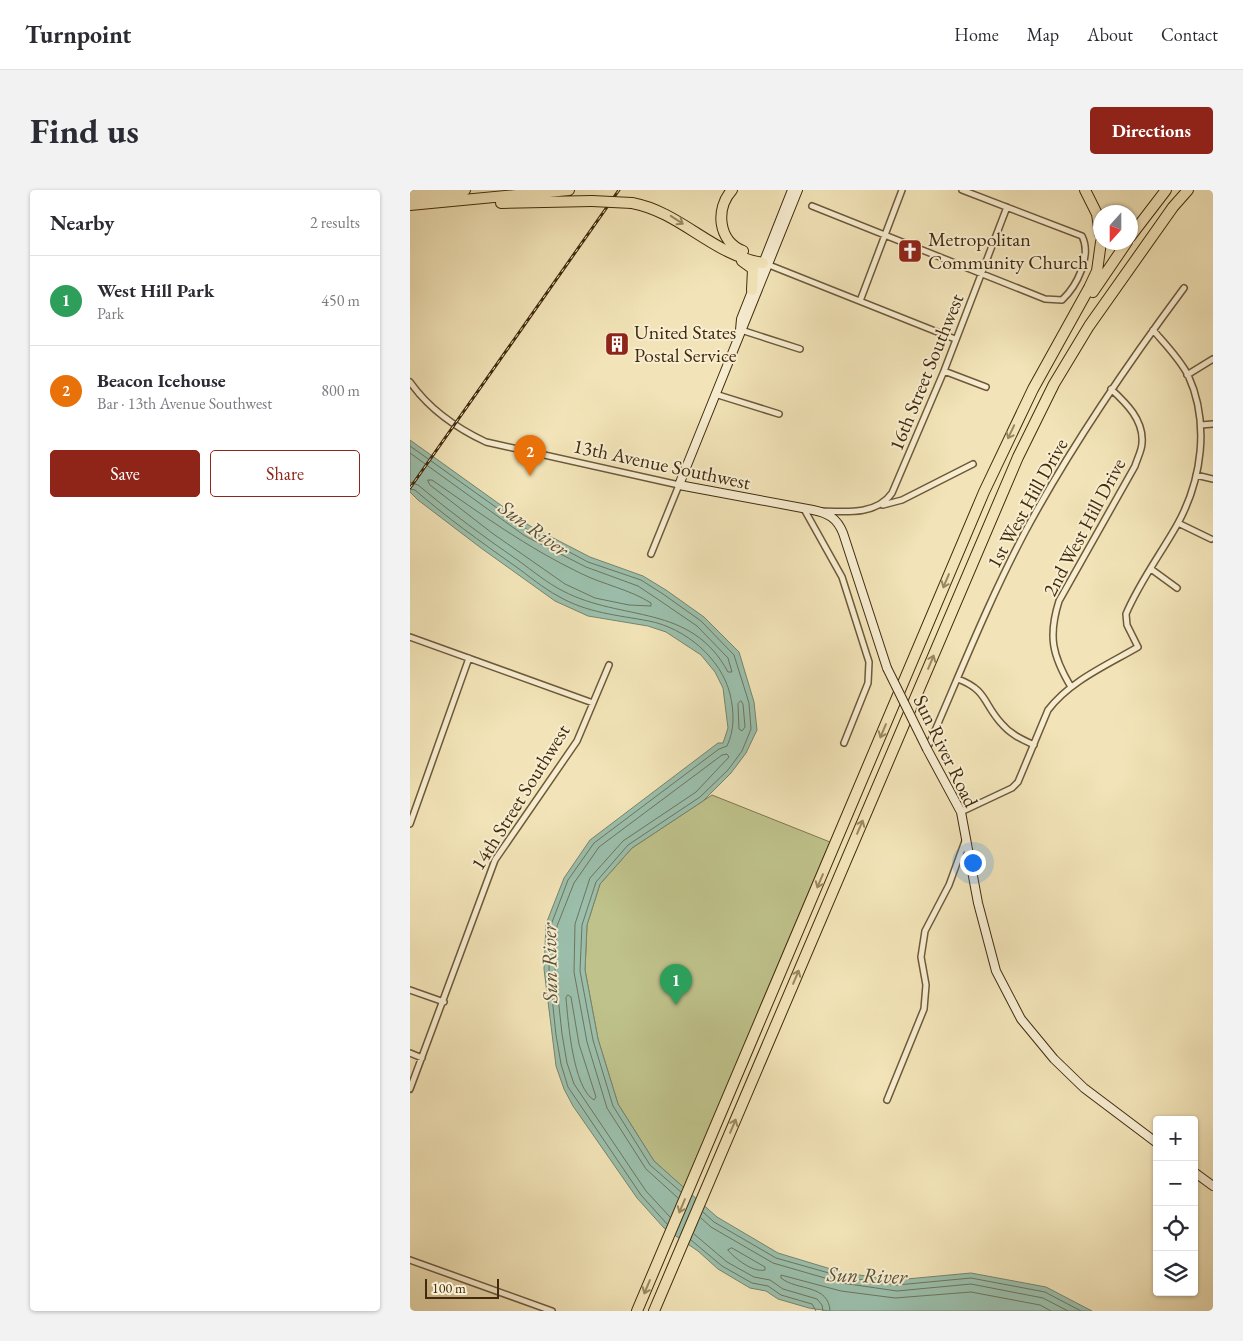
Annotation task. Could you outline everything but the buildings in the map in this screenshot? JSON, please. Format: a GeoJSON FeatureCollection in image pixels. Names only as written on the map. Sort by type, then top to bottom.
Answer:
{"type":"FeatureCollection","features":[{"type":"Feature","properties":{"kind":"highway"},"geometry":{"type":"LineString","coordinates":[[410,195],[464,195],[569,190]]}},
{"type":"Feature","properties":{"kind":"highway"},"geometry":{"type":"LineString","coordinates":[[732,190],[723,201],[721,211],[722,228],[733,246],[766,264]]}},
{"type":"Feature","properties":{"kind":"highway"},"geometry":{"type":"LineString","coordinates":[[1085,190],[1093,206]]}},
{"type":"Feature","properties":{"kind":"highway"},"geometry":{"type":"LineString","coordinates":[[1138,227],[1166,190]]}},
{"type":"Feature","properties":{"kind":"highway"},"geometry":{"type":"LineString","coordinates":[[654,1311],[1018,457],[1054,384],[1089,326],[1173,208],[1188,190]]}},
{"type":"Feature","properties":{"kind":"highway"},"geometry":{"type":"LineString","coordinates":[[410,206],[464,195],[477,203],[592,201],[632,203],[668,215],[751,265],[755,274],[752,290]]}},
{"type":"Feature","properties":{"kind":"highway"},"geometry":{"type":"LineString","coordinates":[[720,247],[754,262],[766,264]]}},
{"type":"Feature","properties":{"kind":"highway"},"geometry":{"type":"LineString","coordinates":[[636,1311],[984,492],[1033,389],[1097,272],[1100,250]]}},
{"type":"Feature","properties":{"kind":"highway"},"geometry":{"type":"LineString","coordinates":[[1033,389],[1076,318],[1122,250]]}},
{"type":"Feature","properties":{"kind":"street"},"geometry":{"type":"LineString","coordinates":[[652,554],[740,330],[748,319],[792,190]]}},
{"type":"Feature","properties":{"kind":"street"},"geometry":{"type":"LineString","coordinates":[[740,330],[741,319],[752,290],[766,264],[798,190]]}},
{"type":"Feature","properties":{"kind":"street"},"geometry":{"type":"LineString","coordinates":[[860,301],[902,190]]}},
{"type":"Feature","properties":{"kind":"street"},"geometry":{"type":"LineString","coordinates":[[812,206],[981,274],[1045,298],[1062,300],[1068,294],[1079,274],[1085,256],[1085,243],[1082,236],[962,190]]}},
{"type":"Feature","properties":{"kind":"street","name":"16th Street Southwest"},"geometry":{"type":"LineString","coordinates":[[882,505],[892,493],[944,371],[1007,207]]}},
{"type":"Feature","properties":{"kind":"street"},"geometry":{"type":"LineString","coordinates":[[766,264],[955,339]]}},
{"type":"Feature","properties":{"kind":"street","name":"1st West Hill Drive"},"geometry":{"type":"LineString","coordinates":[[928,749],[998,586],[1061,468],[1111,389],[1184,288]]}},
{"type":"Feature","properties":{"kind":"street"},"geometry":{"type":"LineString","coordinates":[[740,330],[800,349]]}},
{"type":"Feature","properties":{"kind":"street"},"geometry":{"type":"LineString","coordinates":[[962,812],[1012,788],[1018,782],[1048,710],[1071,686],[1138,647],[1127,625],[1126,614],[1178,524],[1189,501],[1201,450],[1201,425],[1188,375],[1174,353],[1153,330]]}},
{"type":"Feature","properties":{"kind":"street"},"geometry":{"type":"LineString","coordinates":[[1188,375],[1213,359]]}},
{"type":"Feature","properties":{"kind":"street"},"geometry":{"type":"LineString","coordinates":[[944,371],[986,387]]}},
{"type":"Feature","properties":{"kind":"street","name":"13th Avenue Southwest"},"geometry":{"type":"LineString","coordinates":[[410,382],[431,406],[447,419],[465,432],[486,442],[680,485],[804,509],[843,512],[871,509],[882,505]]}},
{"type":"Feature","properties":{"kind":"street","name":"2nd West Hill Drive"},"geometry":{"type":"LineString","coordinates":[[1071,686],[1059,666],[1052,644],[1053,621],[1059,601],[1135,466],[1142,442],[1139,422],[1129,407],[1111,389]]}},
{"type":"Feature","properties":{"kind":"street"},"geometry":{"type":"LineString","coordinates":[[715,394],[779,414]]}},
{"type":"Feature","properties":{"kind":"street"},"geometry":{"type":"LineString","coordinates":[[1201,425],[1213,424]]}},
{"type":"Feature","properties":{"kind":"street"},"geometry":{"type":"LineString","coordinates":[[882,505],[902,500],[973,464]]}},
{"type":"Feature","properties":{"kind":"street"},"geometry":{"type":"LineString","coordinates":[[1196,476],[1213,479]]}},
{"type":"Feature","properties":{"kind":"street"},"geometry":{"type":"LineString","coordinates":[[804,509],[842,577],[869,662],[868,683],[844,743]]}},
{"type":"Feature","properties":{"kind":"street","name":"Sun River Road"},"geometry":{"type":"LineString","coordinates":[[813,510],[827,513],[840,525],[887,668],[962,812],[978,904],[996,971],[1021,1019],[1054,1059],[1084,1088],[1153,1141]]}},
{"type":"Feature","properties":{"kind":"street"},"geometry":{"type":"LineString","coordinates":[[1178,524],[1211,539]]}},
{"type":"Feature","properties":{"kind":"street"},"geometry":{"type":"LineString","coordinates":[[1152,569],[1177,588]]}},
{"type":"Feature","properties":{"kind":"street"},"geometry":{"type":"LineString","coordinates":[[410,638],[593,703]]}},
{"type":"Feature","properties":{"kind":"street"},"geometry":{"type":"LineString","coordinates":[[410,824],[469,658]]}},
{"type":"Feature","properties":{"kind":"street","name":"14th Street Southwest"},"geometry":{"type":"LineString","coordinates":[[410,1089],[444,1002],[495,860],[576,741],[608,665]]}},
{"type":"Feature","properties":{"kind":"street"},"geometry":{"type":"LineString","coordinates":[[958,679],[976,688],[999,722],[1009,732],[1034,745]]}},
{"type":"Feature","properties":{"kind":"street"},"geometry":{"type":"LineString","coordinates":[[887,1100],[924,1009],[926,985],[921,957],[925,931],[949,885],[966,838]]}},
{"type":"Feature","properties":{"kind":"street"},"geometry":{"type":"LineString","coordinates":[[410,990],[444,1002]]}},
{"type":"Feature","properties":{"kind":"street"},"geometry":{"type":"LineString","coordinates":[[410,1053],[422,1058]]}},
{"type":"Feature","properties":{"kind":"street"},"geometry":{"type":"LineString","coordinates":[[1198,1175],[1213,1186]]}},
{"type":"Feature","properties":{"kind":"street"},"geometry":{"type":"LineString","coordinates":[[410,1260],[552,1311]]}},
{"type":"Feature","properties":{"kind":"green space"},"geometry":{"type":"Polygon","coordinates":[[[712,795],[830,842],[684,1188],[654,1161],[618,1104],[598,1039],[585,970],[587,925],[600,884],[632,848],[712,795]]]}},
{"type":"Feature","properties":{"kind":"water","name":"Sun River"},"geometry":{"type":"Polygon","coordinates":[[[410,440],[530,526],[590,557],[643,576],[666,590],[704,617],[739,652],[754,702],[757,730],[746,753],[731,773],[703,801],[632,848],[600,884],[587,925],[585,970],[598,1039],[618,1104],[654,1161],[717,1217],[778,1253],[844,1273],[896,1280],[971,1273],[1046,1287],[1092,1311],[829,1311],[809,1308],[778,1299],[766,1291],[750,1288],[718,1269],[698,1251],[664,1228],[637,1198],[573,1106],[564,1089],[556,1066],[544,969],[546,924],[564,878],[590,840],[718,743],[723,743],[728,728],[723,688],[715,672],[701,655],[666,632],[648,626],[588,616],[555,601],[418,500],[410,492],[410,440]]]}},
{"type":"Feature","properties":{"kind":"railway"},"geometry":{"type":"LineString","coordinates":[[410,488],[619,190]]}},
{"type":"Feature","properties":{"kind":"place","name":"Metropolitan Community Church"},"geometry":{"type":"Point","coordinates":[910,251]}},
{"type":"Feature","properties":{"kind":"place","name":"United States Postal Service"},"geometry":{"type":"Point","coordinates":[617,344]}},
{"type":"Feature","properties":{"kind":"place","name":"Beacon Icehouse"},"geometry":{"type":"Point","coordinates":[530,476]}},
{"type":"Feature","properties":{"kind":"place","name":"West Hill Park"},"geometry":{"type":"Point","coordinates":[676,1005]}}]}
